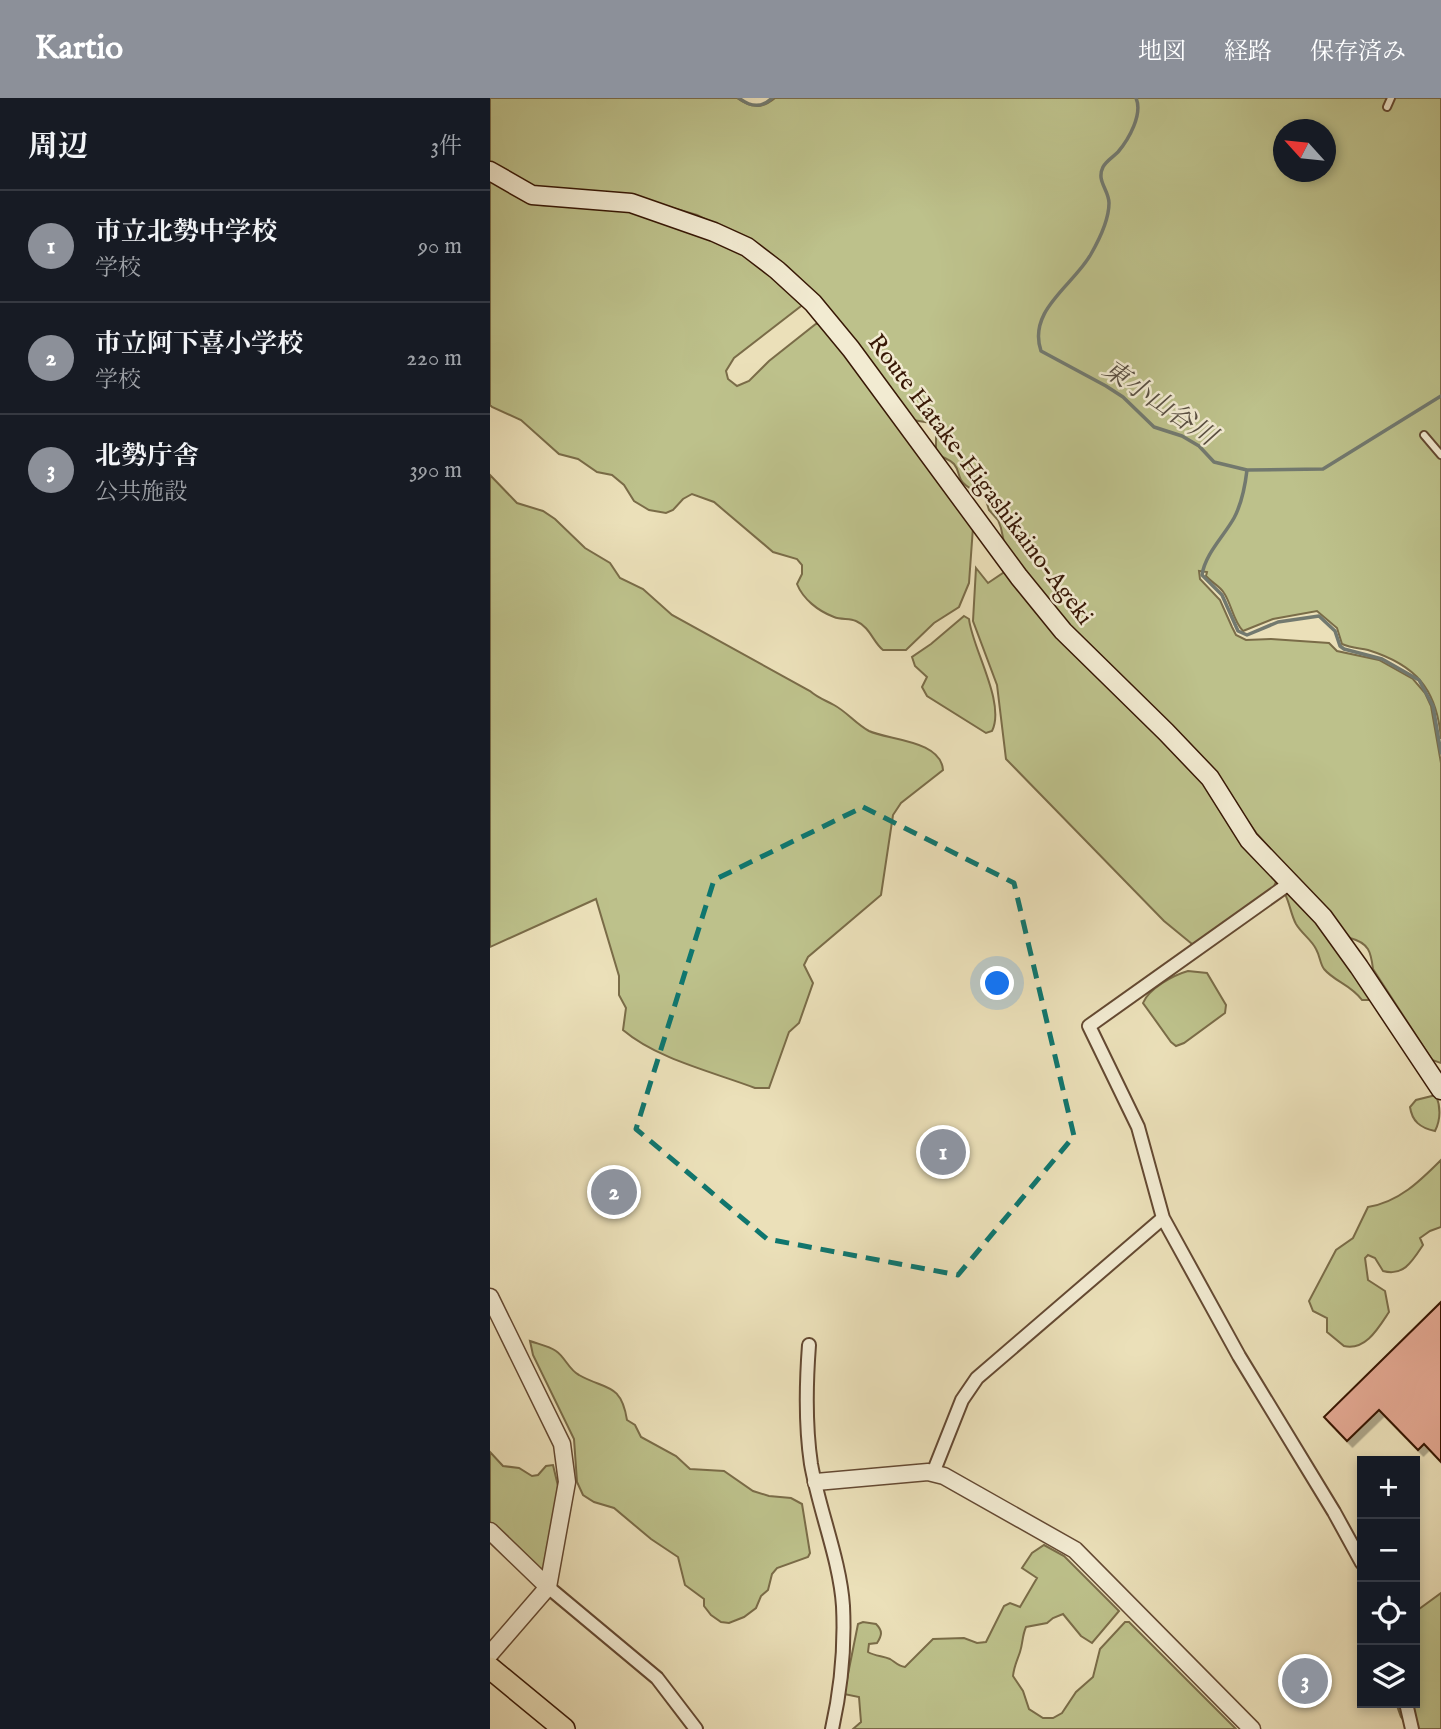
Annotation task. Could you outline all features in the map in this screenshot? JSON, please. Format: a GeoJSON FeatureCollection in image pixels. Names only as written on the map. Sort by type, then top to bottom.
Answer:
{"type":"FeatureCollection","features":[{"type":"Feature","properties":{"kind":"main road","name":"Route Hatake-Higashikaino-Ageki"},"geometry":{"type":"LineString","coordinates":[[490,171],[532,195],[631,203],[714,232],[747,247],[813,303],[851,349],[1019,577],[1063,631],[1210,778],[1250,839],[1323,917],[1360,967],[1441,1090]]}},
{"type":"Feature","properties":{"kind":"main road"},"geometry":{"type":"LineString","coordinates":[[490,1668],[564,1729]]}},
{"type":"Feature","properties":{"kind":"street"},"geometry":{"type":"LineString","coordinates":[[1290,883],[1089,1026],[1138,1127],[1163,1218],[1239,1356],[1357,1554]]}},
{"type":"Feature","properties":{"kind":"street"},"geometry":{"type":"LineString","coordinates":[[933,1473],[962,1400],[977,1378],[1163,1218]]}},
{"type":"Feature","properties":{"kind":"street"},"geometry":{"type":"LineString","coordinates":[[490,1297],[554,1425],[565,1460],[567,1482],[548,1587],[490,1654]]}},
{"type":"Feature","properties":{"kind":"street"},"geometry":{"type":"LineString","coordinates":[[809,1345],[806,1381],[807,1427],[812,1466],[843,1605],[842,1665],[831,1729]]}},
{"type":"Feature","properties":{"kind":"street"},"geometry":{"type":"LineString","coordinates":[[816,1482],[933,1473],[944,1476],[1075,1550],[1252,1729]]}},
{"type":"Feature","properties":{"kind":"street"},"geometry":{"type":"LineString","coordinates":[[490,1531],[548,1587],[657,1678],[696,1729]]}},
{"type":"Feature","properties":{"kind":"street"},"geometry":{"type":"LineString","coordinates":[[1407,1708],[1412,1729]]}},
{"type":"Feature","properties":{"kind":"lane"},"geometry":{"type":"LineString","coordinates":[[1387,107],[1391,98]]}},
{"type":"Feature","properties":{"kind":"lane"},"geometry":{"type":"LineString","coordinates":[[1424,435],[1441,455]]}},
{"type":"Feature","properties":{"kind":"highlighted area"},"geometry":{"type":"Polygon","coordinates":[[[863,807],[1014,883],[1074,1136],[958,1275],[767,1239],[636,1129],[714,880],[863,807]]]}},
{"type":"Feature","properties":{"kind":"green space"},"geometry":{"type":"Polygon","coordinates":[[[490,98],[737,98],[756,106],[775,98],[1441,98],[1441,739],[1439,721],[1429,693],[1421,681],[1399,663],[1368,650],[1342,644],[1337,628],[1317,611],[1273,619],[1243,631],[1222,591],[1206,576],[1207,572],[1199,571],[1200,579],[1220,600],[1236,635],[1246,640],[1329,643],[1337,651],[1379,660],[1413,679],[1425,693],[1431,706],[1441,763],[1441,1063],[1432,1060],[1373,969],[1370,953],[1365,946],[1350,938],[1257,834],[1209,766],[1072,629],[1005,547],[998,520],[989,510],[985,497],[966,486],[954,464],[936,452],[936,429],[931,423],[913,420],[819,297],[787,266],[756,244],[697,215],[656,203],[526,185],[490,161],[490,98]]]}},
{"type":"Feature","properties":{"kind":"green space"},"geometry":{"type":"Polygon","coordinates":[[[490,177],[517,195],[540,205],[624,210],[657,217],[736,249],[805,303],[734,358],[726,371],[728,379],[737,386],[749,381],[769,361],[817,323],[824,327],[973,527],[969,583],[959,607],[934,623],[906,650],[883,650],[861,624],[854,620],[834,617],[812,604],[797,584],[802,574],[802,565],[797,559],[773,552],[714,502],[692,494],[666,513],[649,510],[634,501],[624,485],[612,475],[597,472],[578,459],[559,454],[521,420],[492,407],[490,177]]]}},
{"type":"Feature","properties":{"kind":"green space"},"geometry":{"type":"Polygon","coordinates":[[[490,475],[517,503],[543,511],[555,519],[585,548],[610,563],[620,578],[643,589],[672,615],[834,705],[869,731],[924,747],[940,760],[943,770],[901,803],[893,815],[881,895],[808,957],[804,965],[813,983],[799,1023],[789,1032],[769,1088],[755,1088],[686,1064],[652,1049],[623,1030],[626,1008],[619,995],[619,976],[596,899],[490,947],[490,475]]]}},
{"type":"Feature","properties":{"kind":"green space"},"geometry":{"type":"Polygon","coordinates":[[[976,568],[988,583],[1006,571],[1075,654],[1213,792],[1277,879],[1273,889],[1200,943],[1192,944],[1164,921],[1006,759],[997,685],[973,621],[976,568]]]}},
{"type":"Feature","properties":{"kind":"green space"},"geometry":{"type":"Polygon","coordinates":[[[964,616],[969,619],[995,706],[992,731],[986,733],[927,696],[922,687],[927,677],[915,666],[912,657],[964,616]]]}},
{"type":"Feature","properties":{"kind":"green space"},"geometry":{"type":"Polygon","coordinates":[[[1288,892],[1321,927],[1372,1000],[1362,1000],[1324,969],[1314,945],[1294,921],[1285,894],[1288,892]]]}},
{"type":"Feature","properties":{"kind":"green space"},"geometry":{"type":"Polygon","coordinates":[[[1188,971],[1207,973],[1226,1005],[1225,1013],[1176,1046],[1143,1003],[1156,987],[1188,971]]]}},
{"type":"Feature","properties":{"kind":"green space"},"geometry":{"type":"Polygon","coordinates":[[[1436,1095],[1440,1113],[1435,1131],[1418,1123],[1410,1107],[1416,1100],[1436,1095]]]}},
{"type":"Feature","properties":{"kind":"green space"},"geometry":{"type":"Polygon","coordinates":[[[1441,1160],[1441,1227],[1420,1238],[1423,1245],[1407,1266],[1397,1272],[1383,1271],[1375,1258],[1368,1255],[1365,1258],[1368,1280],[1385,1291],[1389,1312],[1365,1341],[1352,1347],[1344,1346],[1327,1332],[1327,1318],[1313,1311],[1309,1301],[1336,1250],[1353,1238],[1368,1207],[1399,1195],[1417,1183],[1441,1160]]]}},
{"type":"Feature","properties":{"kind":"green space"},"geometry":{"type":"Polygon","coordinates":[[[530,1341],[553,1349],[576,1373],[616,1393],[621,1399],[627,1420],[635,1425],[641,1437],[676,1456],[690,1469],[724,1471],[753,1491],[791,1498],[802,1504],[810,1553],[808,1557],[777,1568],[772,1574],[768,1590],[761,1596],[756,1608],[744,1617],[729,1623],[721,1622],[711,1615],[704,1606],[704,1599],[685,1585],[678,1557],[651,1539],[614,1508],[594,1502],[583,1495],[577,1482],[574,1439],[533,1355],[530,1341]]]}},
{"type":"Feature","properties":{"kind":"green space"},"geometry":{"type":"Polygon","coordinates":[[[490,1452],[503,1466],[519,1468],[532,1476],[538,1475],[546,1466],[553,1465],[558,1486],[546,1571],[541,1572],[490,1524],[490,1452]]]}},
{"type":"Feature","properties":{"kind":"green space"},"geometry":{"type":"Polygon","coordinates":[[[1044,1545],[1064,1556],[1119,1611],[1092,1643],[1081,1636],[1063,1614],[1047,1623],[1026,1627],[1013,1676],[1023,1691],[1029,1709],[1043,1718],[1053,1718],[1062,1713],[1076,1692],[1093,1677],[1100,1649],[1125,1622],[1129,1622],[1236,1729],[853,1729],[861,1722],[859,1697],[844,1694],[858,1624],[876,1624],[881,1631],[877,1643],[869,1644],[868,1652],[905,1667],[933,1639],[964,1638],[977,1643],[986,1642],[1004,1606],[1010,1603],[1020,1607],[1037,1578],[1022,1568],[1032,1553],[1044,1545]]]}},
{"type":"Feature","properties":{"kind":"green space"},"geometry":{"type":"Polygon","coordinates":[[[1441,1593],[1441,1729],[1411,1729],[1398,1708],[1420,1708],[1420,1608],[1441,1593]]]}},
{"type":"Feature","properties":{"kind":"building"},"geometry":{"type":"Polygon","coordinates":[[[1441,1302],[1441,1462],[1424,1444],[1418,1450],[1379,1410],[1347,1441],[1324,1417],[1441,1302]]]}},
{"type":"Feature","properties":{"kind":"waterway","name":"東小山谷川"},"geometry":{"type":"LineString","coordinates":[[739,98],[756,105],[772,98]]}},
{"type":"Feature","properties":{"kind":"waterway","name":"東小山谷川"},"geometry":{"type":"LineString","coordinates":[[1136,98],[1138,111],[1130,133],[1101,172],[1109,203],[1103,230],[1083,265],[1046,310],[1038,336],[1041,351],[1106,386],[1123,397],[1154,427],[1182,436],[1199,446],[1214,462],[1247,470],[1237,512],[1211,552],[1202,575],[1222,595],[1238,631],[1247,635],[1278,622],[1319,616],[1335,631],[1340,646],[1344,649],[1382,659],[1419,680],[1433,706],[1441,753]]}},
{"type":"Feature","properties":{"kind":"waterway"},"geometry":{"type":"LineString","coordinates":[[1247,470],[1323,469],[1441,396]]}},
{"type":"Feature","properties":{"kind":"place","name":"市立北勢中学校"},"geometry":{"type":"Point","coordinates":[943,1152]}},
{"type":"Feature","properties":{"kind":"place","name":"市立阿下喜小学校"},"geometry":{"type":"Point","coordinates":[614,1192]}},
{"type":"Feature","properties":{"kind":"place","name":"北勢庁舎"},"geometry":{"type":"Point","coordinates":[1305,1681]}}]}
